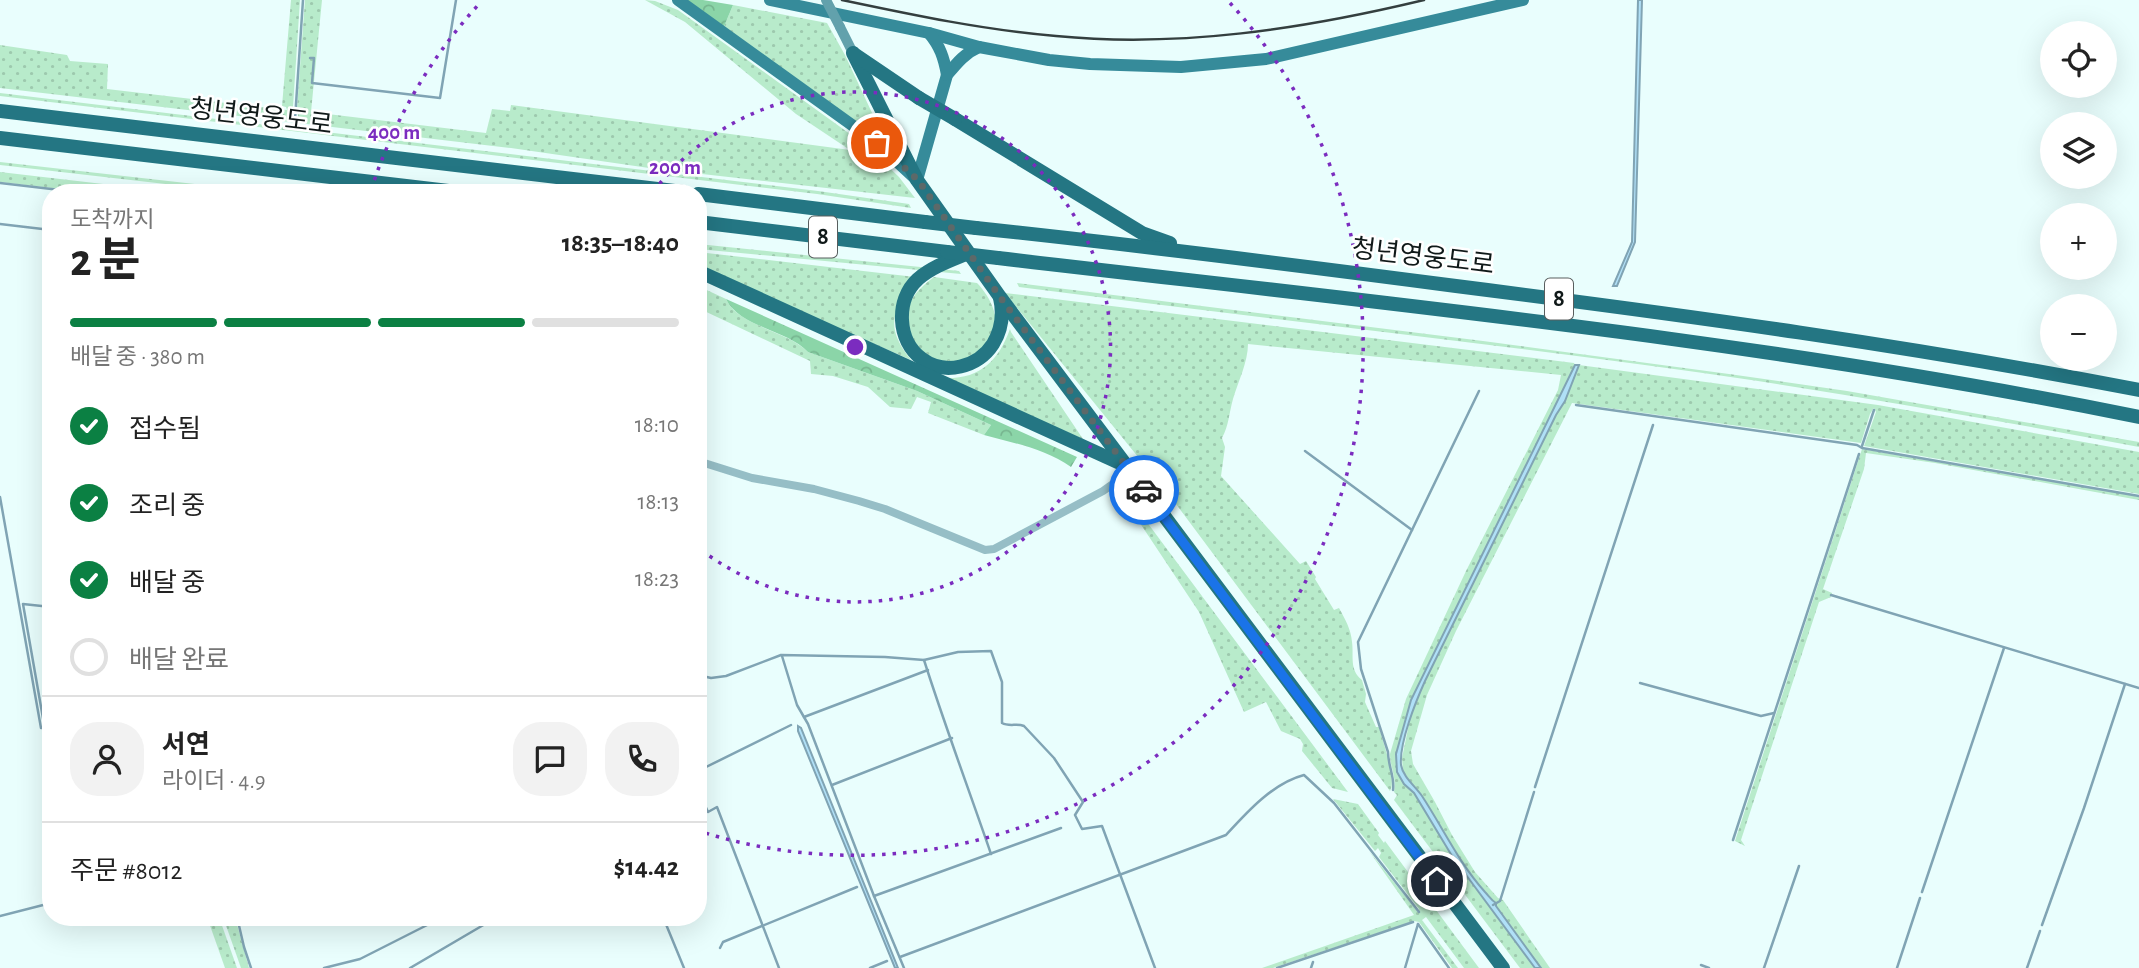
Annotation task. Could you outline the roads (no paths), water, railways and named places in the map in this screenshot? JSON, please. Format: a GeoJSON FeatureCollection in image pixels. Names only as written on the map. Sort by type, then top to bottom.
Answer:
{"type":"FeatureCollection","features":[{"type":"Feature","properties":{"kind":"highway"},"geometry":{"type":"LineString","coordinates":[[853,53],[918,180],[1000,297],[1503,968]]}},
{"type":"Feature","properties":{"kind":"highway"},"geometry":{"type":"LineString","coordinates":[[853,53],[919,98],[1142,233],[1191,251]]}},
{"type":"Feature","properties":{"kind":"highway","name":"청년영웅도로"},"geometry":{"type":"LineString","coordinates":[[0,111],[616,184]]}},
{"type":"Feature","properties":{"kind":"highway","name":"청년영웅도로"},"geometry":{"type":"LineString","coordinates":[[0,138],[389,184]]}},
{"type":"Feature","properties":{"kind":"highway","name":"청년영웅도로"},"geometry":{"type":"LineString","coordinates":[[707,195],[1191,251],[1743,324],[1900,347],[2139,390]]}},
{"type":"Feature","properties":{"kind":"highway","name":"청년영웅도로"},"geometry":{"type":"LineString","coordinates":[[707,223],[955,255],[1452,311],[1674,340],[1896,373],[2139,417]]}},
{"type":"Feature","properties":{"kind":"highway"},"geometry":{"type":"LineString","coordinates":[[955,255],[916,281],[902,306],[904,333],[920,358],[930,364],[952,367],[963,366],[983,356],[996,339],[1002,324],[1000,297]]}},
{"type":"Feature","properties":{"kind":"highway"},"geometry":{"type":"LineString","coordinates":[[707,275],[1126,466]]}},
{"type":"Feature","properties":{"kind":"main road"},"geometry":{"type":"LineString","coordinates":[[678,0],[877,143],[918,180],[947,75],[969,51],[979,47]]}},
{"type":"Feature","properties":{"kind":"main road"},"geometry":{"type":"LineString","coordinates":[[770,0],[1048,60],[1181,67],[1228,64],[1298,52],[1523,0]]}},
{"type":"Feature","properties":{"kind":"main road"},"geometry":{"type":"LineString","coordinates":[[826,0],[853,53]]}},
{"type":"Feature","properties":{"kind":"main road"},"geometry":{"type":"LineString","coordinates":[[929,33],[939,45],[947,75]]}},
{"type":"Feature","properties":{"kind":"street"},"geometry":{"type":"LineString","coordinates":[[707,464],[752,478],[814,489],[885,509],[985,550],[994,549],[1103,491],[1117,481],[1126,466]]}},
{"type":"Feature","properties":{"kind":"water"},"geometry":{"type":"Polygon","coordinates":[[[1638,0],[1642,0],[1635,242],[1617,286],[1613,286],[1632,242],[1638,0]]]}},
{"type":"Feature","properties":{"kind":"water"},"geometry":{"type":"Polygon","coordinates":[[[1575,365],[1579,365],[1565,401],[1425,681],[1409,722],[1401,756],[1404,774],[1422,796],[1467,869],[1496,903],[1541,968],[1535,968],[1452,856],[1414,793],[1404,784],[1397,772],[1396,754],[1411,700],[1575,365]]]}},
{"type":"Feature","properties":{"kind":"water"},"geometry":{"type":"Polygon","coordinates":[[[798,726],[801,728],[898,968],[895,968],[798,726]]]}},
{"type":"Feature","properties":{"kind":"waterway"},"geometry":{"type":"LineString","coordinates":[[295,119],[303,0]]}},
{"type":"Feature","properties":{"kind":"waterway"},"geometry":{"type":"LineString","coordinates":[[310,58],[314,58],[312,83],[440,98],[456,0]]}},
{"type":"Feature","properties":{"kind":"waterway"},"geometry":{"type":"LineString","coordinates":[[0,183],[42,188]]}},
{"type":"Feature","properties":{"kind":"waterway"},"geometry":{"type":"LineString","coordinates":[[0,224],[42,229]]}},
{"type":"Feature","properties":{"kind":"waterway"},"geometry":{"type":"LineString","coordinates":[[1393,790],[1388,752],[1361,669],[1358,642],[1479,391]]}},
{"type":"Feature","properties":{"kind":"waterway"},"geometry":{"type":"LineString","coordinates":[[1576,405],[1857,445],[2139,496]]}},
{"type":"Feature","properties":{"kind":"waterway"},"geometry":{"type":"LineString","coordinates":[[1862,446],[1874,410]]}},
{"type":"Feature","properties":{"kind":"waterway"},"geometry":{"type":"LineString","coordinates":[[1535,787],[1653,425]]}},
{"type":"Feature","properties":{"kind":"waterway"},"geometry":{"type":"LineString","coordinates":[[1305,451],[1412,530]]}},
{"type":"Feature","properties":{"kind":"waterway"},"geometry":{"type":"LineString","coordinates":[[1733,840],[1859,454]]}},
{"type":"Feature","properties":{"kind":"waterway"},"geometry":{"type":"LineString","coordinates":[[0,497],[42,728]]}},
{"type":"Feature","properties":{"kind":"waterway"},"geometry":{"type":"LineString","coordinates":[[1831,595],[2139,688]]}},
{"type":"Feature","properties":{"kind":"waterway"},"geometry":{"type":"LineString","coordinates":[[42,606],[23,604],[42,713]]}},
{"type":"Feature","properties":{"kind":"waterway"},"geometry":{"type":"LineString","coordinates":[[1922,892],[2004,648]]}},
{"type":"Feature","properties":{"kind":"waterway"},"geometry":{"type":"LineString","coordinates":[[707,677],[726,676],[781,655],[924,660],[958,652],[991,651],[1002,682],[1002,723],[1024,726],[1054,758],[1083,802],[1075,815],[1082,829],[1102,826],[1155,968]]}},
{"type":"Feature","properties":{"kind":"waterway"},"geometry":{"type":"LineString","coordinates":[[782,656],[797,705],[808,724],[904,968]]}},
{"type":"Feature","properties":{"kind":"waterway"},"geometry":{"type":"LineString","coordinates":[[924,660],[991,854]]}},
{"type":"Feature","properties":{"kind":"waterway"},"geometry":{"type":"LineString","coordinates":[[804,717],[928,670]]}},
{"type":"Feature","properties":{"kind":"waterway"},"geometry":{"type":"LineString","coordinates":[[1640,683],[1761,716],[1774,713]]}},
{"type":"Feature","properties":{"kind":"waterway"},"geometry":{"type":"LineString","coordinates":[[2042,925],[2125,684]]}},
{"type":"Feature","properties":{"kind":"waterway"},"geometry":{"type":"LineString","coordinates":[[707,767],[791,725]]}},
{"type":"Feature","properties":{"kind":"waterway"},"geometry":{"type":"LineString","coordinates":[[832,785],[952,738]]}},
{"type":"Feature","properties":{"kind":"waterway"},"geometry":{"type":"LineString","coordinates":[[900,957],[1226,835],[1271,791],[1304,775],[1334,803],[1419,912]]}},
{"type":"Feature","properties":{"kind":"waterway"},"geometry":{"type":"LineString","coordinates":[[1493,905],[1500,901],[1534,792]]}},
{"type":"Feature","properties":{"kind":"waterway"},"geometry":{"type":"LineString","coordinates":[[707,810],[708,812],[717,807],[779,968]]}},
{"type":"Feature","properties":{"kind":"waterway"},"geometry":{"type":"LineString","coordinates":[[874,896],[1061,828]]}},
{"type":"Feature","properties":{"kind":"waterway"},"geometry":{"type":"LineString","coordinates":[[1764,968],[1799,866]]}},
{"type":"Feature","properties":{"kind":"waterway"},"geometry":{"type":"LineString","coordinates":[[720,948],[723,942],[857,887]]}},
{"type":"Feature","properties":{"kind":"waterway"},"geometry":{"type":"LineString","coordinates":[[1897,968],[1920,898]]}},
{"type":"Feature","properties":{"kind":"waterway"},"geometry":{"type":"LineString","coordinates":[[0,916],[42,905]]}},
{"type":"Feature","properties":{"kind":"waterway"},"geometry":{"type":"LineString","coordinates":[[1277,968],[1413,922]]}},
{"type":"Feature","properties":{"kind":"waterway"},"geometry":{"type":"LineString","coordinates":[[1418,924],[1449,968]]}},
{"type":"Feature","properties":{"kind":"waterway"},"geometry":{"type":"LineString","coordinates":[[1405,968],[1418,924]]}},
{"type":"Feature","properties":{"kind":"waterway"},"geometry":{"type":"LineString","coordinates":[[239,926],[251,968]]}},
{"type":"Feature","properties":{"kind":"waterway"},"geometry":{"type":"LineString","coordinates":[[324,968],[360,959],[425,926]]}},
{"type":"Feature","properties":{"kind":"waterway"},"geometry":{"type":"LineString","coordinates":[[410,968],[482,926]]}},
{"type":"Feature","properties":{"kind":"waterway"},"geometry":{"type":"LineString","coordinates":[[667,926],[684,968]]}},
{"type":"Feature","properties":{"kind":"waterway"},"geometry":{"type":"LineString","coordinates":[[2027,968],[2040,931]]}},
{"type":"Feature","properties":{"kind":"waterway"},"geometry":{"type":"LineString","coordinates":[[870,968],[887,961]]}},
{"type":"Feature","properties":{"kind":"waterway"},"geometry":{"type":"LineString","coordinates":[[1311,968],[1313,962]]}},
{"type":"Feature","properties":{"kind":"waterway"},"geometry":{"type":"LineString","coordinates":[[1701,965],[1709,968]]}},
{"type":"Feature","properties":{"kind":"railway"},"geometry":{"type":"LineString","coordinates":[[842,0],[1002,30],[1056,36],[1149,40],[1195,38],[1287,27],[1424,0]]}}]}
